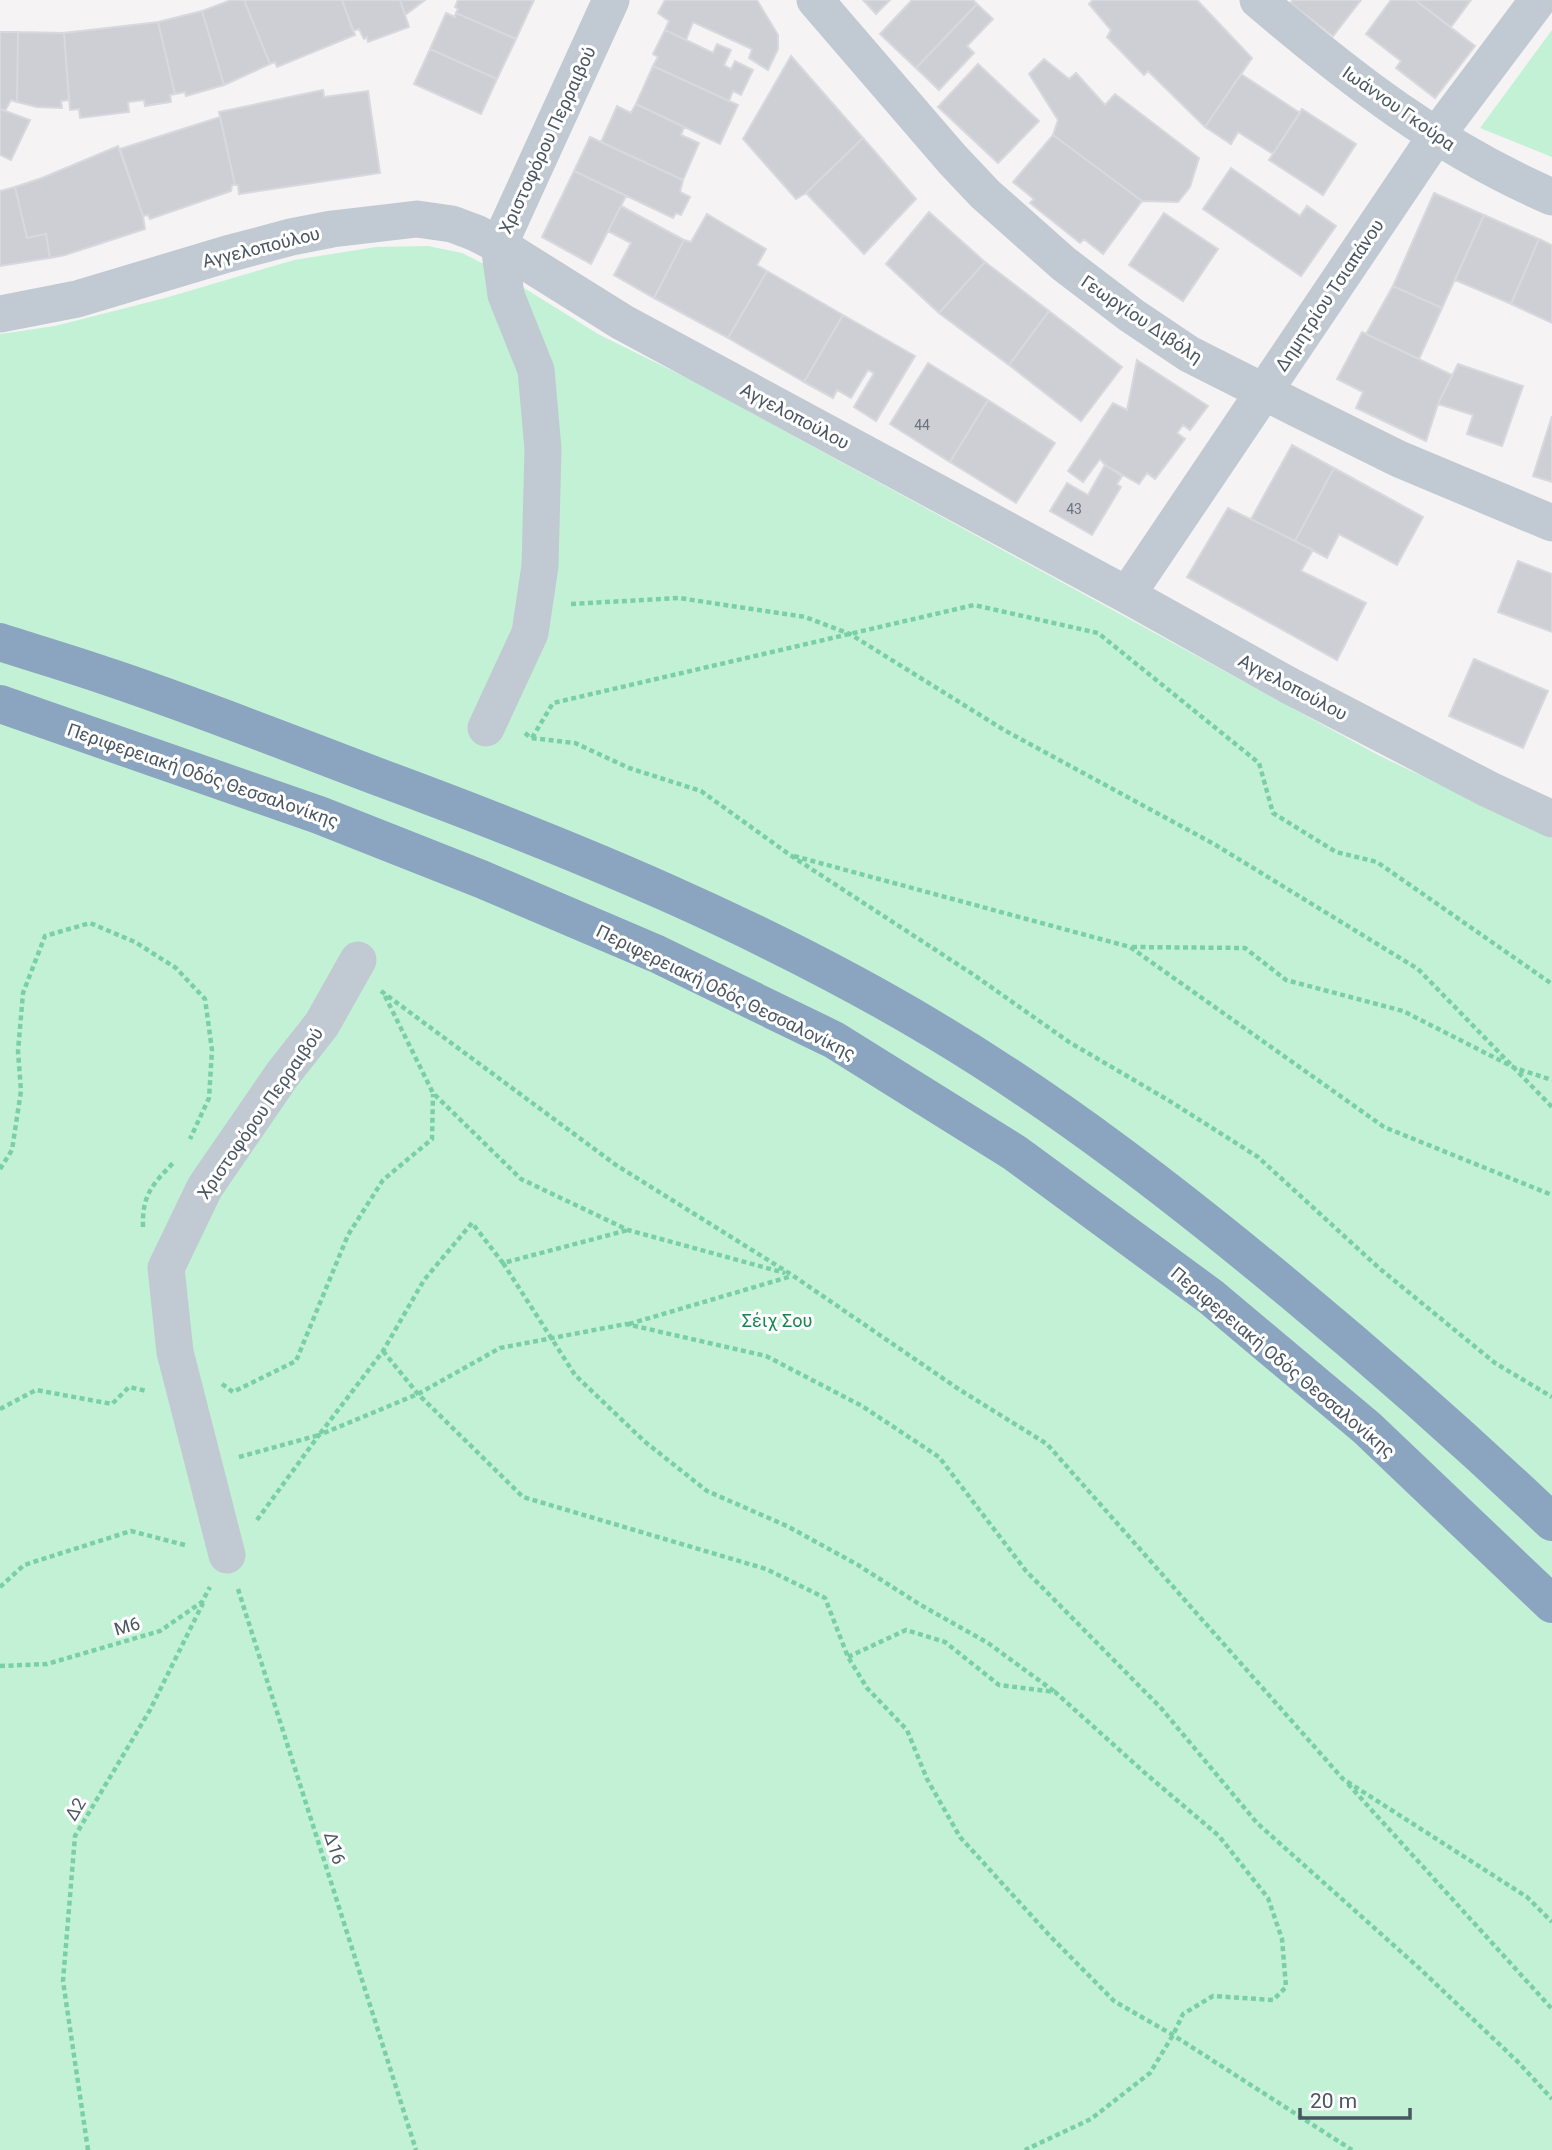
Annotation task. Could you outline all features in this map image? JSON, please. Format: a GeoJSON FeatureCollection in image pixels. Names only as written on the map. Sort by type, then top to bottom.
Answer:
{"type":"FeatureCollection","features":[{"type":"Feature","properties":{"kind":"highway"},"geometry":{"type":"LineString","coordinates":[[6,643],[114,678],[509,825],[743,929],[827,970],[926,1026],[1039,1098],[1164,1188],[1394,1377],[1552,1522]]}},
{"type":"Feature","properties":{"kind":"highway","name":"Περιφερειακή Οδός Θεσσαλονίκης"},"geometry":{"type":"LineString","coordinates":[[0,705],[319,815],[481,879],[657,954],[834,1040],[1015,1153],[1211,1297],[1367,1428],[1552,1604]]}},
{"type":"Feature","properties":{"kind":"street","name":"Χριστοφόρου Περραιβού"},"geometry":{"type":"LineString","coordinates":[[490,719],[530,633],[540,566],[542,436],[536,370],[506,295],[499,245],[611,0]]}},
{"type":"Feature","properties":{"kind":"street","name":"Γεωργίου Διβόλη"},"geometry":{"type":"LineString","coordinates":[[815,0],[985,194],[1026,232],[1163,337],[1210,365],[1399,459],[1552,523]]}},
{"type":"Feature","properties":{"kind":"street","name":"Ιωάννου Γκούρα"},"geometry":{"type":"LineString","coordinates":[[1258,0],[1364,87],[1436,136],[1504,175],[1552,197]]}},
{"type":"Feature","properties":{"kind":"street","name":"Δημητρίου Τσιαπάνου"},"geometry":{"type":"LineString","coordinates":[[1128,595],[1436,136],[1538,0]]}},
{"type":"Feature","properties":{"kind":"street","name":"Αγγελοπούλου"},"geometry":{"type":"LineString","coordinates":[[0,314],[77,299],[227,254],[332,229],[417,219],[464,228],[499,245],[622,322],[1302,692],[1488,789],[1552,819]]}},
{"type":"Feature","properties":{"kind":"street","name":"Χριστοφόρου Περραιβού"},"geometry":{"type":"LineString","coordinates":[[227,1555],[175,1352],[166,1268],[205,1187],[321,1024],[357,963]]}},
{"type":"Feature","properties":{"kind":"path"},"geometry":{"type":"LineString","coordinates":[[530,633],[573,603],[679,598],[805,617],[850,634],[1004,730],[1213,844],[1418,969],[1552,1107]]}},
{"type":"Feature","properties":{"kind":"path"},"geometry":{"type":"LineString","coordinates":[[531,738],[553,703],[974,605],[1098,633],[1259,763],[1273,813],[1336,852],[1377,862],[1552,984]]}},
{"type":"Feature","properties":{"kind":"path"},"geometry":{"type":"LineString","coordinates":[[490,719],[531,738],[575,743],[629,768],[701,791],[790,855],[974,975],[1069,1042],[1258,1157],[1379,1268],[1495,1363],[1552,1397]]}},
{"type":"Feature","properties":{"kind":"path"},"geometry":{"type":"LineString","coordinates":[[790,855],[1130,947],[1245,948],[1286,980],[1403,1011],[1515,1068],[1552,1080]]}},
{"type":"Feature","properties":{"kind":"path"},"geometry":{"type":"LineString","coordinates":[[0,1169],[12,1150],[21,1091],[18,1051],[23,993],[44,936],[90,923],[135,942],[176,968],[205,999],[212,1050],[209,1098],[189,1141]]}},
{"type":"Feature","properties":{"kind":"path"},"geometry":{"type":"LineString","coordinates":[[1130,947],[1384,1127],[1552,1195]]}},
{"type":"Feature","properties":{"kind":"path"},"geometry":{"type":"LineString","coordinates":[[357,963],[384,994],[616,1165],[793,1275],[960,1390],[1047,1444],[1343,1779],[1552,2009]]}},
{"type":"Feature","properties":{"kind":"path"},"geometry":{"type":"LineString","coordinates":[[384,994],[433,1093],[521,1179],[628,1230],[793,1275]]}},
{"type":"Feature","properties":{"kind":"path"},"geometry":{"type":"LineString","coordinates":[[175,1352],[233,1392],[296,1361],[348,1235],[383,1180],[432,1139],[433,1093]]}},
{"type":"Feature","properties":{"kind":"path"},"geometry":{"type":"LineString","coordinates":[[143,1234],[142,1208],[153,1184],[177,1160]]}},
{"type":"Feature","properties":{"kind":"path"},"geometry":{"type":"LineString","coordinates":[[0,1587],[24,1565],[131,1531],[227,1555],[383,1351],[424,1280],[472,1223],[503,1263],[575,1375],[644,1441],[707,1491],[787,1525],[858,1565],[988,1643],[1055,1692],[1219,1836],[1268,1898],[1282,1939],[1286,1987],[1273,2000],[1213,1996],[1183,2014],[1150,2073],[1091,2119],[1025,2150]]}},
{"type":"Feature","properties":{"kind":"path"},"geometry":{"type":"LineString","coordinates":[[503,1263],[628,1230]]}},
{"type":"Feature","properties":{"kind":"path"},"geometry":{"type":"LineString","coordinates":[[237,1458],[319,1436],[418,1394],[500,1348],[626,1325],[793,1275]]}},
{"type":"Feature","properties":{"kind":"path"},"geometry":{"type":"LineString","coordinates":[[626,1325],[766,1356],[862,1406],[939,1457],[1026,1571],[1161,1708],[1256,1823],[1418,1967],[1518,2062],[1552,2099]]}},
{"type":"Feature","properties":{"kind":"path"},"geometry":{"type":"LineString","coordinates":[[383,1351],[418,1394],[523,1497],[766,1569],[825,1598],[848,1657],[867,1688],[907,1730],[927,1779],[960,1837],[1050,1936],[1114,2001],[1173,2035],[1352,2150]]}},
{"type":"Feature","properties":{"kind":"path"},"geometry":{"type":"LineString","coordinates":[[0,1409],[36,1390],[112,1404],[129,1387],[187,1399]]}},
{"type":"Feature","properties":{"kind":"path","name":"Μ6"},"geometry":{"type":"LineString","coordinates":[[0,1666],[47,1664],[160,1631],[202,1602],[227,1555]]}},
{"type":"Feature","properties":{"kind":"path","name":"Δ2"},"geometry":{"type":"LineString","coordinates":[[88,2150],[63,1981],[75,1836],[150,1710],[227,1555]]}},
{"type":"Feature","properties":{"kind":"path","name":"Δ16"},"geometry":{"type":"LineString","coordinates":[[227,1555],[416,2150]]}},
{"type":"Feature","properties":{"kind":"path"},"geometry":{"type":"LineString","coordinates":[[848,1657],[905,1630],[945,1642],[999,1685],[1055,1692]]}},
{"type":"Feature","properties":{"kind":"path"},"geometry":{"type":"LineString","coordinates":[[1343,1779],[1527,1897],[1552,1922]]}},
{"type":"Feature","properties":{"kind":"green space"},"geometry":{"type":"Polygon","coordinates":[[[1552,30],[1552,157],[1480,128],[1552,30]]]}},
{"type":"Feature","properties":{"kind":"green space","name":"Σέιχ Σου"},"geometry":{"type":"Polygon","coordinates":[[[428,246],[462,253],[492,268],[598,334],[693,381],[1380,756],[1552,838],[1552,2150],[0,2150],[0,334],[55,326],[165,298],[294,260],[376,247],[428,246]]]}},
{"type":"Feature","properties":{"kind":"building"},"geometry":{"type":"Polygon","coordinates":[[[231,0],[244,0],[270,64],[224,85],[202,11],[231,0]]]}},
{"type":"Feature","properties":{"kind":"building"},"geometry":{"type":"Polygon","coordinates":[[[244,0],[342,0],[355,35],[277,67],[275,62],[270,64],[244,0]]]}},
{"type":"Feature","properties":{"kind":"building"},"geometry":{"type":"Polygon","coordinates":[[[342,0],[400,0],[409,27],[368,42],[359,29],[353,31],[342,0]]]}},
{"type":"Feature","properties":{"kind":"building"},"geometry":{"type":"Polygon","coordinates":[[[400,0],[425,0],[405,15],[400,0]]]}},
{"type":"Feature","properties":{"kind":"building"},"geometry":{"type":"Polygon","coordinates":[[[458,0],[534,0],[516,39],[456,13],[458,0]]]}},
{"type":"Feature","properties":{"kind":"building"},"geometry":{"type":"Polygon","coordinates":[[[665,0],[757,0],[778,35],[778,49],[768,70],[749,58],[752,49],[693,22],[686,40],[665,30],[669,21],[658,13],[665,0]]]}},
{"type":"Feature","properties":{"kind":"building"},"geometry":{"type":"Polygon","coordinates":[[[863,0],[890,0],[876,14],[863,0]]]}},
{"type":"Feature","properties":{"kind":"building"},"geometry":{"type":"Polygon","coordinates":[[[912,0],[973,0],[977,4],[916,68],[880,34],[912,0]]]}},
{"type":"Feature","properties":{"kind":"building"},"geometry":{"type":"Polygon","coordinates":[[[1093,0],[1197,0],[1252,58],[1205,127],[1148,71],[1144,75],[1107,37],[1111,30],[1089,4],[1093,0]]]}},
{"type":"Feature","properties":{"kind":"building"},"geometry":{"type":"Polygon","coordinates":[[[1293,0],[1361,0],[1333,36],[1290,3],[1293,0]]]}},
{"type":"Feature","properties":{"kind":"building"},"geometry":{"type":"Polygon","coordinates":[[[1391,0],[1415,0],[1475,46],[1435,98],[1396,68],[1401,61],[1366,34],[1391,0]]]}},
{"type":"Feature","properties":{"kind":"building"},"geometry":{"type":"Polygon","coordinates":[[[1415,0],[1471,0],[1451,27],[1415,0]]]}},
{"type":"Feature","properties":{"kind":"building"},"geometry":{"type":"Polygon","coordinates":[[[977,4],[993,19],[967,46],[974,53],[939,90],[916,68],[977,4]]]}},
{"type":"Feature","properties":{"kind":"building"},"geometry":{"type":"Polygon","coordinates":[[[202,11],[224,85],[186,96],[185,92],[175,94],[158,22],[202,11]]]}},
{"type":"Feature","properties":{"kind":"building"},"geometry":{"type":"Polygon","coordinates":[[[446,13],[455,17],[456,13],[516,39],[497,79],[430,49],[446,13]]]}},
{"type":"Feature","properties":{"kind":"building"},"geometry":{"type":"Polygon","coordinates":[[[158,22],[175,94],[170,95],[171,102],[145,106],[144,100],[128,102],[129,112],[80,118],[79,109],[70,110],[64,33],[158,22]]]}},
{"type":"Feature","properties":{"kind":"building"},"geometry":{"type":"Polygon","coordinates":[[[665,30],[713,53],[717,44],[731,50],[724,65],[731,69],[735,61],[753,70],[741,95],[733,91],[729,101],[653,66],[658,57],[653,54],[665,30]]]}},
{"type":"Feature","properties":{"kind":"building"},"geometry":{"type":"Polygon","coordinates":[[[0,32],[18,32],[17,102],[11,100],[5,111],[0,109],[0,32]]]}},
{"type":"Feature","properties":{"kind":"building"},"geometry":{"type":"Polygon","coordinates":[[[18,32],[64,33],[69,100],[61,101],[62,108],[37,107],[17,102],[18,32]]]}},
{"type":"Feature","properties":{"kind":"building"},"geometry":{"type":"Polygon","coordinates":[[[430,49],[497,79],[481,114],[414,84],[430,49]]]}},
{"type":"Feature","properties":{"kind":"building"},"geometry":{"type":"Polygon","coordinates":[[[791,56],[863,138],[806,193],[796,199],[743,139],[791,56]]]}},
{"type":"Feature","properties":{"kind":"building"},"geometry":{"type":"Polygon","coordinates":[[[1044,59],[1069,79],[1076,73],[1105,105],[1115,94],[1199,158],[1190,187],[1178,202],[1142,201],[1053,135],[1058,120],[1029,74],[1044,59]]]}},
{"type":"Feature","properties":{"kind":"building"},"geometry":{"type":"Polygon","coordinates":[[[978,64],[1039,121],[998,163],[938,107],[978,64]]]}},
{"type":"Feature","properties":{"kind":"building"},"geometry":{"type":"Polygon","coordinates":[[[653,66],[738,105],[720,144],[636,104],[653,66]]]}},
{"type":"Feature","properties":{"kind":"building"},"geometry":{"type":"Polygon","coordinates":[[[1241,74],[1300,113],[1273,154],[1238,132],[1231,144],[1205,127],[1241,74]]]}},
{"type":"Feature","properties":{"kind":"building"},"geometry":{"type":"Polygon","coordinates":[[[323,90],[324,97],[368,91],[380,173],[239,194],[219,112],[323,90]]]}},
{"type":"Feature","properties":{"kind":"building"},"geometry":{"type":"Polygon","coordinates":[[[636,104],[684,127],[681,135],[699,143],[683,180],[601,142],[617,106],[631,113],[636,104]]]}},
{"type":"Feature","properties":{"kind":"building"},"geometry":{"type":"Polygon","coordinates":[[[0,109],[30,120],[11,160],[0,155],[0,109]]]}},
{"type":"Feature","properties":{"kind":"building"},"geometry":{"type":"Polygon","coordinates":[[[1302,109],[1356,144],[1323,195],[1269,160],[1302,109]]]}},
{"type":"Feature","properties":{"kind":"building"},"geometry":{"type":"Polygon","coordinates":[[[220,117],[235,185],[232,185],[231,191],[150,219],[148,215],[143,216],[120,149],[220,117]]]}},
{"type":"Feature","properties":{"kind":"building"},"geometry":{"type":"Polygon","coordinates":[[[1053,135],[1142,201],[1103,254],[1084,239],[1080,243],[1030,203],[1034,199],[1013,182],[1053,135]]]}},
{"type":"Feature","properties":{"kind":"building"},"geometry":{"type":"Polygon","coordinates":[[[590,137],[683,180],[680,192],[690,197],[681,215],[676,213],[673,218],[574,171],[590,137]]]}},
{"type":"Feature","properties":{"kind":"building"},"geometry":{"type":"Polygon","coordinates":[[[863,138],[916,199],[864,254],[806,193],[863,138]]]}},
{"type":"Feature","properties":{"kind":"building"},"geometry":{"type":"Polygon","coordinates":[[[118,146],[143,216],[145,229],[50,258],[46,234],[27,238],[15,187],[118,146]]]}},
{"type":"Feature","properties":{"kind":"building"},"geometry":{"type":"Polygon","coordinates":[[[1231,168],[1300,216],[1307,206],[1336,226],[1301,276],[1203,209],[1231,168]]]}},
{"type":"Feature","properties":{"kind":"building"},"geometry":{"type":"Polygon","coordinates":[[[574,171],[626,196],[591,264],[542,237],[574,171]]]}},
{"type":"Feature","properties":{"kind":"building"},"geometry":{"type":"Polygon","coordinates":[[[15,187],[27,238],[46,234],[50,258],[0,266],[0,191],[15,187]]]}},
{"type":"Feature","properties":{"kind":"building"},"geometry":{"type":"Polygon","coordinates":[[[1434,193],[1484,215],[1442,308],[1393,286],[1434,193]]]}},
{"type":"Feature","properties":{"kind":"building"},"geometry":{"type":"Polygon","coordinates":[[[621,206],[684,240],[654,298],[614,275],[631,243],[608,231],[621,206]]]}},
{"type":"Feature","properties":{"kind":"building"},"geometry":{"type":"Polygon","coordinates":[[[929,212],[985,262],[939,313],[886,264],[929,212]]]}},
{"type":"Feature","properties":{"kind":"building"},"geometry":{"type":"Polygon","coordinates":[[[1164,213],[1218,249],[1183,301],[1129,265],[1164,213]]]}},
{"type":"Feature","properties":{"kind":"building"},"geometry":{"type":"Polygon","coordinates":[[[707,214],[766,249],[757,265],[767,271],[728,338],[654,298],[684,240],[691,242],[707,214]]]}},
{"type":"Feature","properties":{"kind":"building"},"geometry":{"type":"Polygon","coordinates":[[[1484,215],[1539,239],[1511,304],[1455,280],[1484,215]]]}},
{"type":"Feature","properties":{"kind":"building"},"geometry":{"type":"Polygon","coordinates":[[[1539,239],[1552,245],[1552,323],[1511,304],[1539,239]]]}},
{"type":"Feature","properties":{"kind":"building"},"geometry":{"type":"Polygon","coordinates":[[[985,262],[1049,311],[1009,365],[939,313],[985,262]]]}},
{"type":"Feature","properties":{"kind":"building"},"geometry":{"type":"Polygon","coordinates":[[[767,271],[843,315],[804,382],[728,338],[767,271]]]}},
{"type":"Feature","properties":{"kind":"building"},"geometry":{"type":"Polygon","coordinates":[[[1393,286],[1442,308],[1419,359],[1366,334],[1393,286]]]}},
{"type":"Feature","properties":{"kind":"building"},"geometry":{"type":"Polygon","coordinates":[[[1049,311],[1122,367],[1081,421],[1009,365],[1049,311]]]}},
{"type":"Feature","properties":{"kind":"building"},"geometry":{"type":"Polygon","coordinates":[[[843,315],[915,356],[876,421],[854,407],[874,373],[868,370],[851,398],[837,390],[833,398],[804,382],[843,315]]]}},
{"type":"Feature","properties":{"kind":"building"},"geometry":{"type":"Polygon","coordinates":[[[1362,332],[1452,375],[1438,404],[1426,441],[1356,408],[1363,392],[1337,379],[1362,332]]]}},
{"type":"Feature","properties":{"kind":"building"},"geometry":{"type":"Polygon","coordinates":[[[1137,360],[1208,406],[1190,430],[1183,425],[1177,433],[1185,439],[1155,479],[1147,473],[1139,484],[1105,465],[1100,459],[1083,482],[1068,471],[1113,403],[1127,410],[1137,360]]]}},
{"type":"Feature","properties":{"kind":"building"},"geometry":{"type":"Polygon","coordinates":[[[928,363],[988,400],[950,462],[890,424],[928,363]]]}},
{"type":"Feature","properties":{"kind":"building"},"geometry":{"type":"Polygon","coordinates":[[[1458,364],[1523,386],[1502,446],[1467,434],[1473,415],[1438,404],[1458,364]]]}},
{"type":"Feature","properties":{"kind":"building"},"geometry":{"type":"Polygon","coordinates":[[[988,400],[1055,443],[1016,503],[950,462],[988,400]]]}},
{"type":"Feature","properties":{"kind":"building"},"geometry":{"type":"Polygon","coordinates":[[[1552,416],[1552,482],[1533,476],[1552,416]]]}},
{"type":"Feature","properties":{"kind":"building"},"geometry":{"type":"Polygon","coordinates":[[[1292,445],[1334,468],[1295,541],[1251,519],[1292,445]]]}},
{"type":"Feature","properties":{"kind":"building"},"geometry":{"type":"Polygon","coordinates":[[[1105,465],[1122,476],[1117,484],[1121,487],[1092,535],[1050,511],[1067,483],[1088,495],[1105,465]]]}},
{"type":"Feature","properties":{"kind":"building"},"geometry":{"type":"Polygon","coordinates":[[[1334,468],[1423,517],[1397,565],[1339,534],[1327,558],[1295,541],[1334,468]]]}},
{"type":"Feature","properties":{"kind":"building"},"geometry":{"type":"Polygon","coordinates":[[[1228,508],[1313,550],[1301,571],[1366,603],[1337,660],[1187,577],[1228,508]]]}},
{"type":"Feature","properties":{"kind":"building"},"geometry":{"type":"Polygon","coordinates":[[[1518,561],[1552,574],[1552,632],[1498,612],[1518,561]]]}},
{"type":"Feature","properties":{"kind":"building"},"geometry":{"type":"Polygon","coordinates":[[[1474,659],[1548,691],[1523,748],[1449,716],[1474,659]]]}}]}
